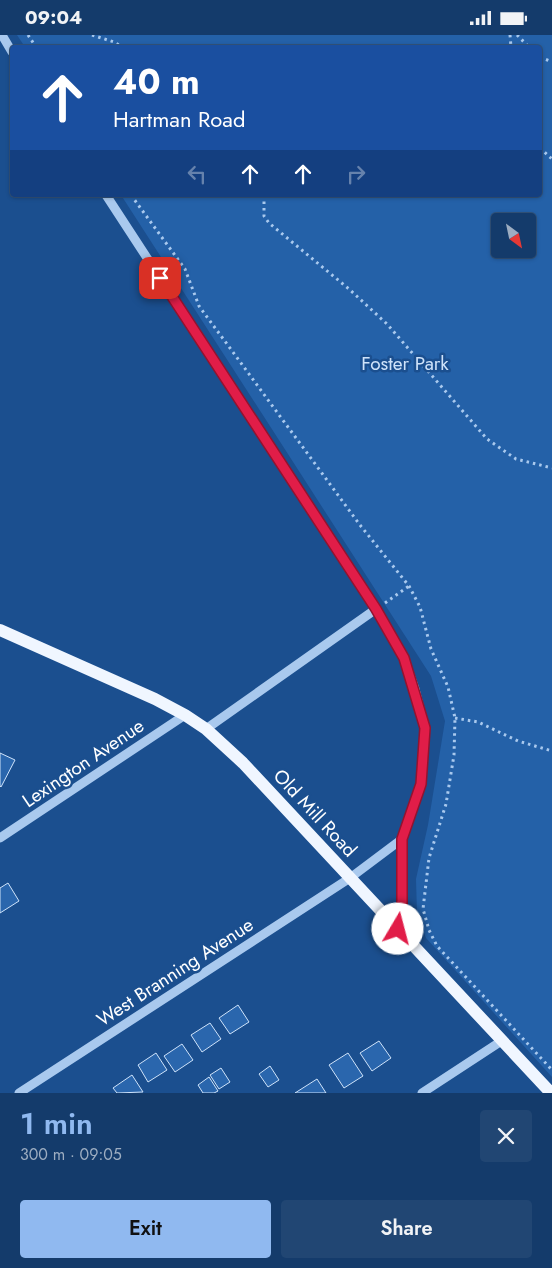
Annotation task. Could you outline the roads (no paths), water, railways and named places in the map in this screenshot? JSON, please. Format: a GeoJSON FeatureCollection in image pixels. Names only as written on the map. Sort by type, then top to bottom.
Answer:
{"type":"FeatureCollection","features":[{"type":"Feature","properties":{"kind":"main road","name":"Old Mill Road"},"geometry":{"type":"LineString","coordinates":[[0,630],[155,699],[206,729],[243,763],[551,1093]]}},
{"type":"Feature","properties":{"kind":"street"},"geometry":{"type":"LineString","coordinates":[[2,35],[10,49]]}},
{"type":"Feature","properties":{"kind":"street"},"geometry":{"type":"LineString","coordinates":[[107,197],[376,609],[404,658],[425,728],[421,784],[402,839],[402,911],[398,929]]}},
{"type":"Feature","properties":{"kind":"street"},"geometry":{"type":"LineString","coordinates":[[206,729],[376,609]]}},
{"type":"Feature","properties":{"kind":"street","name":"Lexington Avenue"},"geometry":{"type":"LineString","coordinates":[[0,838],[185,715]]}},
{"type":"Feature","properties":{"kind":"street","name":"West Branning Avenue"},"geometry":{"type":"LineString","coordinates":[[19,1093],[350,878],[402,839]]}},
{"type":"Feature","properties":{"kind":"street"},"geometry":{"type":"LineString","coordinates":[[422,1093],[503,1040]]}},
{"type":"Feature","properties":{"kind":"park label","name":"Foster Park"},"geometry":{"type":"Point","coordinates":[405,363]}}]}
